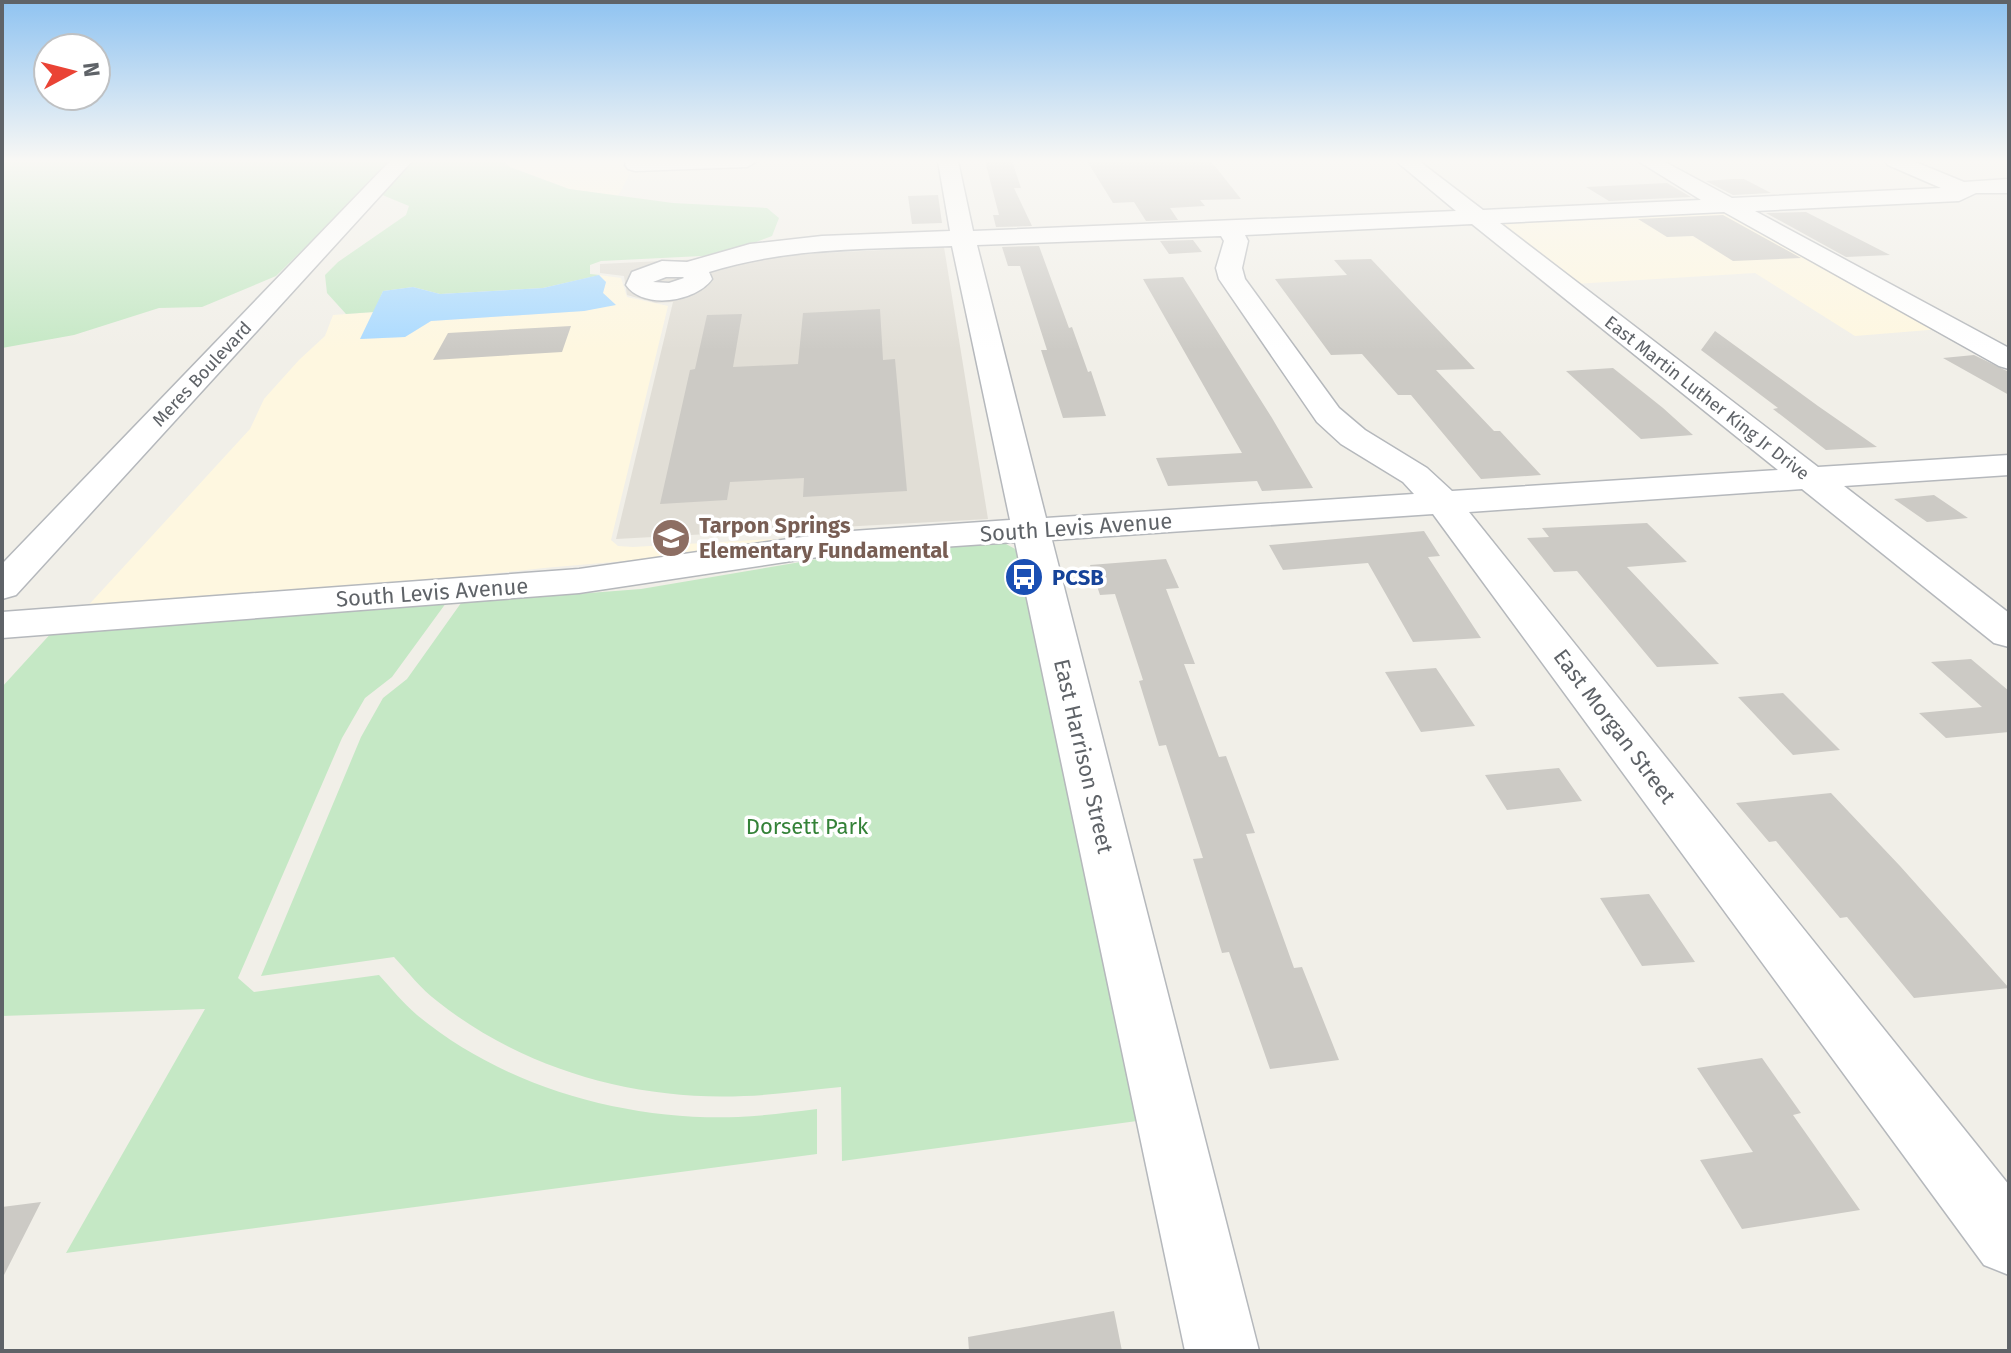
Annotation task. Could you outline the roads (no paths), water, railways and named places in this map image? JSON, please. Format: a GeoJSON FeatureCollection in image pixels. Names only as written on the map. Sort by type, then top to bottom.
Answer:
{"type":"FeatureCollection","features":[{"type":"Feature","properties":{"kind":"street","name":"Meres Boulevard"},"geometry":{"type":"LineString","coordinates":[[2,587],[343,224]]}},
{"type":"Feature","properties":{"kind":"street","name":"East Harrison Street"},"geometry":{"type":"LineString","coordinates":[[960,224],[1222,1351]]}},
{"type":"Feature","properties":{"kind":"street"},"geometry":{"type":"LineString","coordinates":[[689,270],[776,246],[1329,224]]}},
{"type":"Feature","properties":{"kind":"street","name":"East Martin Luther King Jr Drive"},"geometry":{"type":"LineString","coordinates":[[1486,224],[2009,634]]}},
{"type":"Feature","properties":{"kind":"street"},"geometry":{"type":"LineString","coordinates":[[1762,224],[2009,360]]}},
{"type":"Feature","properties":{"kind":"street","name":"East Morgan Street"},"geometry":{"type":"LineString","coordinates":[[1229,229],[1236,241],[1229,268],[1232,279],[1328,415],[1347,433],[1415,475],[1444,504],[2009,1240]]}},
{"type":"Feature","properties":{"kind":"street","name":"South Levis Avenue"},"geometry":{"type":"LineString","coordinates":[[2,625],[579,581],[838,543],[2009,465]]}},
{"type":"Feature","properties":{"kind":"water"},"geometry":{"type":"Polygon","coordinates":[[[599,275],[606,282],[603,293],[616,305],[584,311],[431,321],[405,337],[360,339],[383,291],[413,287],[440,294],[543,288],[599,275]]]}},
{"type":"Feature","properties":{"kind":"place","name":"Tarpon Springs Elementary Fundamental"},"geometry":{"type":"Point","coordinates":[671,538]}},
{"type":"Feature","properties":{"kind":"place","name":"PCSB"},"geometry":{"type":"Point","coordinates":[1024,577]}},
{"type":"Feature","properties":{"kind":"park label","name":"Dorsett Park"},"geometry":{"type":"Point","coordinates":[807,826]}}]}
